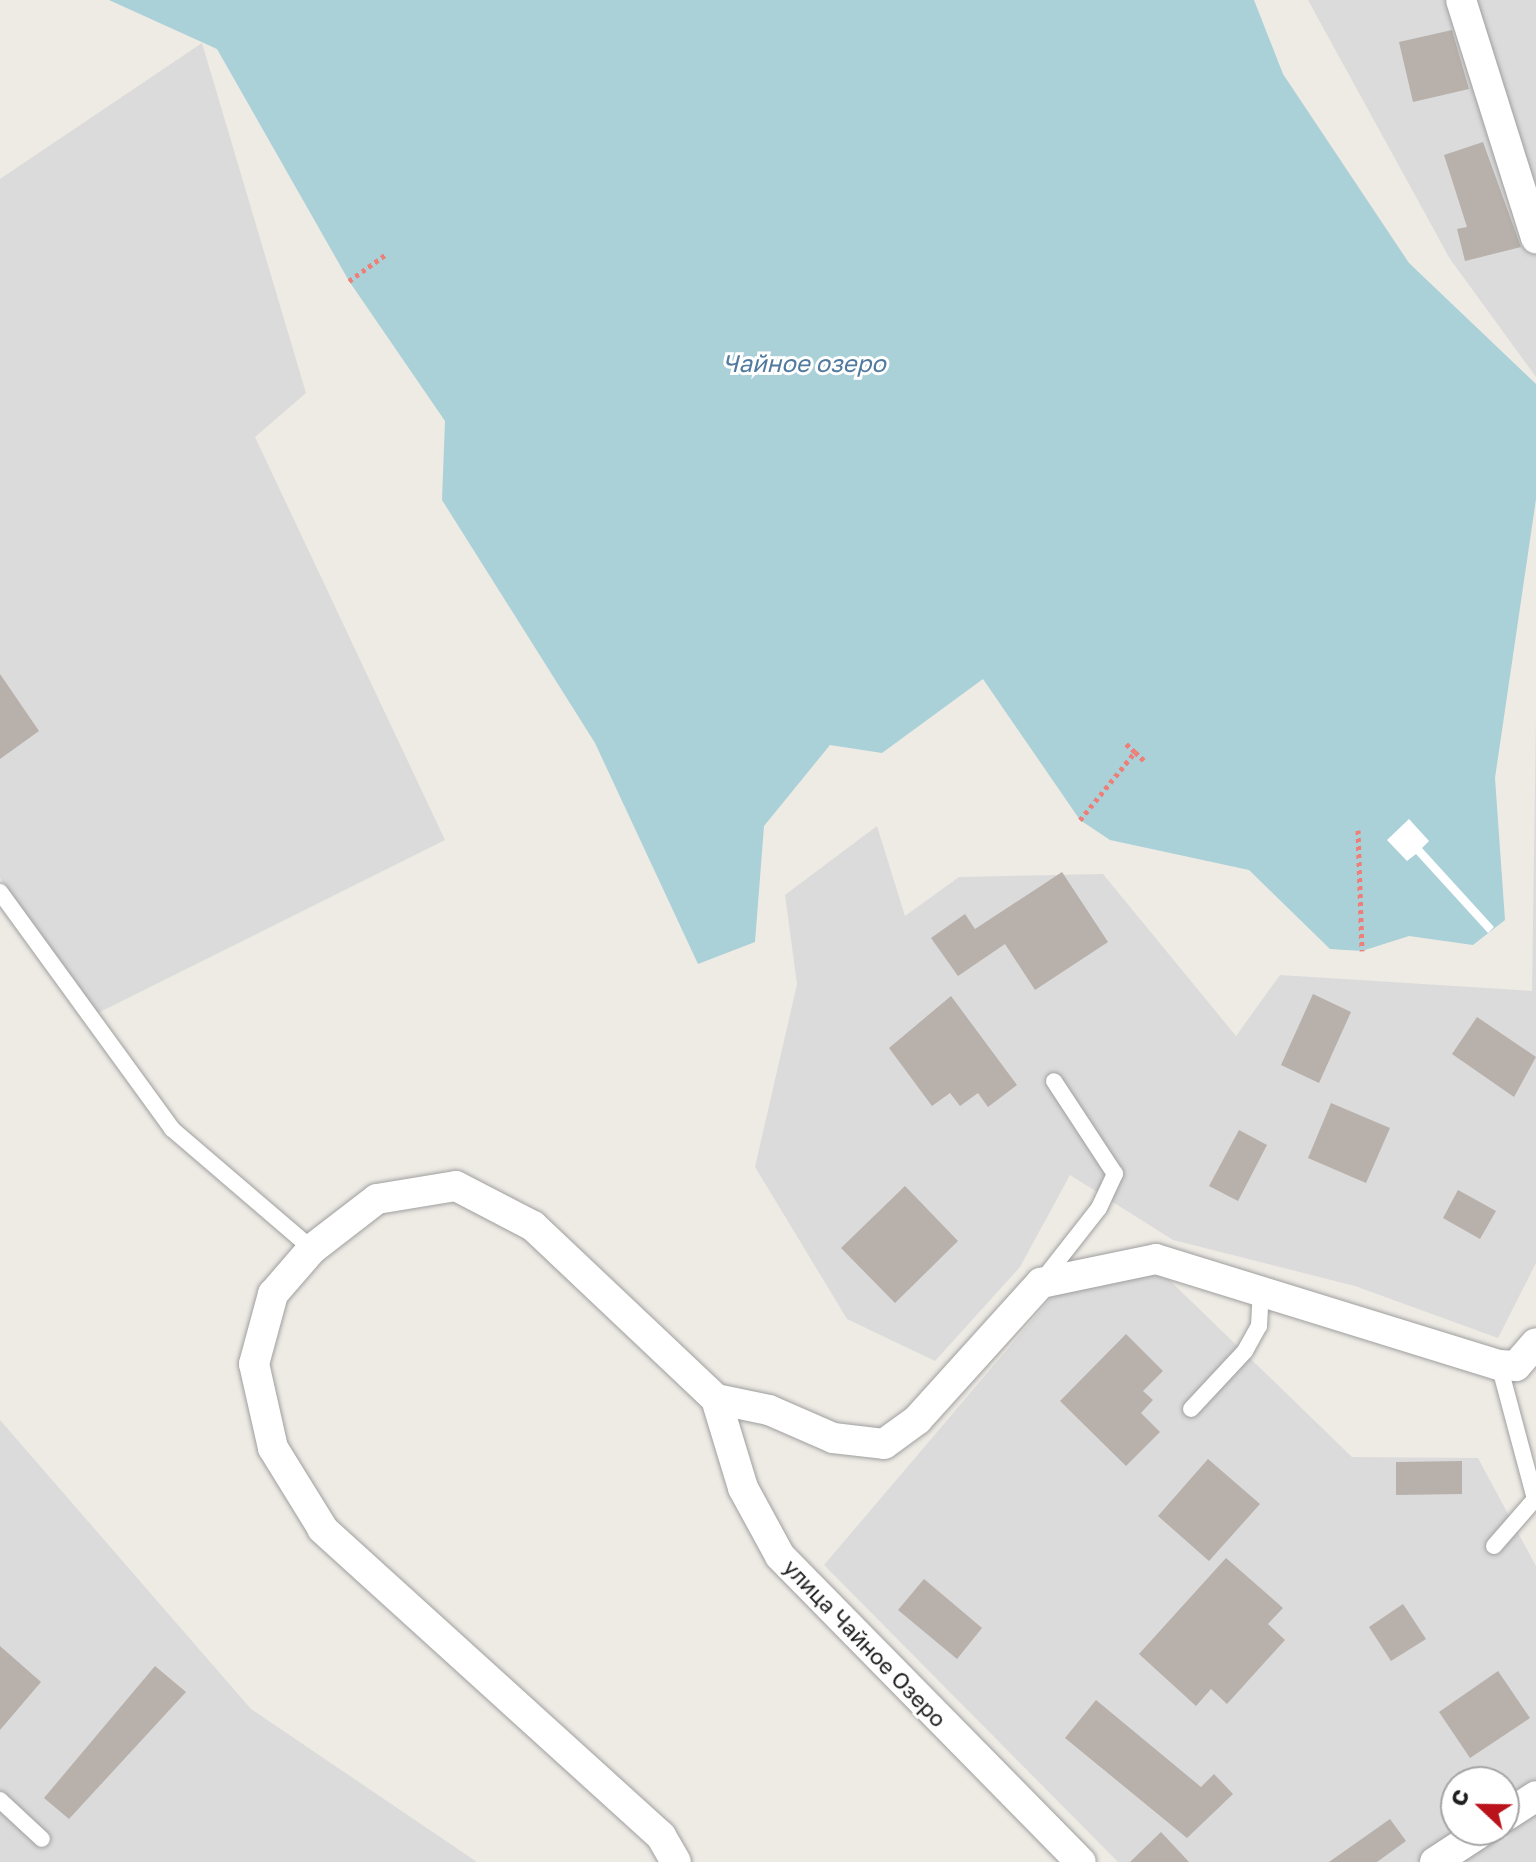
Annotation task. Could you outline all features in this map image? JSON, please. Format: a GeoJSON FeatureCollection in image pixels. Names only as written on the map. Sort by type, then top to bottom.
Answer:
{"type":"FeatureCollection","features":[{"type":"Feature","properties":{"kind":"street"},"geometry":{"type":"LineString","coordinates":[[1461,0],[1536,238]]}},
{"type":"Feature","properties":{"kind":"street"},"geometry":{"type":"LineString","coordinates":[[676,1862],[661,1836],[323,1529],[273,1448],[254,1364],[273,1294],[312,1249],[377,1199],[456,1186],[533,1226],[716,1399],[769,1410],[833,1438],[884,1444],[917,1420],[1041,1283],[1156,1259],[1261,1291],[1387,1336],[1525,1357]]}},
{"type":"Feature","properties":{"kind":"street","name":"улица Чайное Озеро"},"geometry":{"type":"LineString","coordinates":[[716,1399],[743,1488],[780,1556],[1081,1862]]}},
{"type":"Feature","properties":{"kind":"street"},"geometry":{"type":"LineString","coordinates":[[1435,1862],[1460,1846]]}},
{"type":"Feature","properties":{"kind":"lane"},"geometry":{"type":"LineString","coordinates":[[0,892],[172,1129],[312,1249]]}},
{"type":"Feature","properties":{"kind":"lane"},"geometry":{"type":"LineString","coordinates":[[1041,1283],[1099,1208],[1115,1174],[1054,1081]]}},
{"type":"Feature","properties":{"kind":"lane"},"geometry":{"type":"LineString","coordinates":[[1191,1409],[1245,1351],[1259,1326],[1261,1291]]}},
{"type":"Feature","properties":{"kind":"lane"},"geometry":{"type":"LineString","coordinates":[[1494,1546],[1535,1499],[1525,1357]]}},
{"type":"Feature","properties":{"kind":"lane"},"geometry":{"type":"LineString","coordinates":[[0,1800],[42,1839]]}},
{"type":"Feature","properties":{"kind":"path"},"geometry":{"type":"LineString","coordinates":[[349,281],[385,255]]}},
{"type":"Feature","properties":{"kind":"path"},"geometry":{"type":"LineString","coordinates":[[1123,741],[1147,763]]}},
{"type":"Feature","properties":{"kind":"path"},"geometry":{"type":"LineString","coordinates":[[1080,820],[1135,752]]}},
{"type":"Feature","properties":{"kind":"path"},"geometry":{"type":"LineString","coordinates":[[1358,830],[1362,951]]}},
{"type":"Feature","properties":{"kind":"shaded area"},"geometry":{"type":"Polygon","coordinates":[[[1308,0],[1536,0],[1536,377],[1450,259],[1308,0]]]}},
{"type":"Feature","properties":{"kind":"shaded area"},"geometry":{"type":"Polygon","coordinates":[[[202,43],[306,393],[255,437],[445,840],[96,1014],[0,878],[0,179],[202,43]]]}},
{"type":"Feature","properties":{"kind":"shaded area"},"geometry":{"type":"Polygon","coordinates":[[[1536,716],[1536,1263],[1498,1338],[1355,1286],[1173,1240],[1070,1175],[1020,1267],[935,1361],[847,1319],[755,1167],[797,984],[785,895],[877,826],[905,916],[959,877],[1103,874],[1236,1036],[1280,975],[1532,991],[1536,716]]]}},
{"type":"Feature","properties":{"kind":"shaded area"},"geometry":{"type":"Polygon","coordinates":[[[1161,1272],[1352,1457],[1478,1458],[1536,1566],[1536,1862],[1118,1862],[824,1565],[1056,1292],[1161,1272]]]}},
{"type":"Feature","properties":{"kind":"shaded area"},"geometry":{"type":"Polygon","coordinates":[[[0,1420],[251,1709],[477,1862],[0,1862],[0,1420]]]}},
{"type":"Feature","properties":{"kind":"water","name":"Чайное озеро"},"geometry":{"type":"Polygon","coordinates":[[[109,0],[1254,0],[1283,74],[1409,263],[1536,384],[1536,499],[1495,778],[1505,920],[1473,945],[1409,936],[1362,951],[1330,949],[1249,870],[1110,840],[1080,820],[983,679],[882,753],[830,745],[764,826],[755,942],[698,964],[595,743],[442,500],[445,421],[349,281],[217,49],[109,0]]]}},
{"type":"Feature","properties":{"kind":"pier"},"geometry":{"type":"Polygon","coordinates":[[[1409,819],[1429,841],[1422,848],[1494,927],[1488,933],[1416,854],[1407,861],[1387,840],[1409,819]]]}},
{"type":"Feature","properties":{"kind":"building"},"geometry":{"type":"Polygon","coordinates":[[[1452,30],[1469,89],[1413,102],[1399,42],[1452,30]]]}},
{"type":"Feature","properties":{"kind":"building"},"geometry":{"type":"Polygon","coordinates":[[[1483,142],[1521,247],[1465,261],[1457,229],[1467,227],[1444,155],[1483,142]]]}},
{"type":"Feature","properties":{"kind":"building"},"geometry":{"type":"Polygon","coordinates":[[[0,674],[39,731],[0,759],[0,674]]]}},
{"type":"Feature","properties":{"kind":"building"},"geometry":{"type":"Polygon","coordinates":[[[1062,872],[1108,942],[1035,990],[1005,944],[958,976],[931,938],[965,914],[975,929],[1062,872]]]}},
{"type":"Feature","properties":{"kind":"building"},"geometry":{"type":"Polygon","coordinates":[[[1313,994],[1351,1012],[1319,1083],[1281,1065],[1313,994]]]}},
{"type":"Feature","properties":{"kind":"building"},"geometry":{"type":"Polygon","coordinates":[[[951,996],[1017,1085],[988,1107],[978,1093],[960,1106],[950,1093],[932,1106],[889,1048],[951,996]]]}},
{"type":"Feature","properties":{"kind":"building"},"geometry":{"type":"Polygon","coordinates":[[[1477,1017],[1536,1057],[1514,1097],[1452,1054],[1477,1017]]]}},
{"type":"Feature","properties":{"kind":"building"},"geometry":{"type":"Polygon","coordinates":[[[1331,1103],[1390,1128],[1366,1183],[1308,1158],[1331,1103]]]}},
{"type":"Feature","properties":{"kind":"building"},"geometry":{"type":"Polygon","coordinates":[[[1239,1130],[1267,1145],[1238,1201],[1209,1186],[1239,1130]]]}},
{"type":"Feature","properties":{"kind":"building"},"geometry":{"type":"Polygon","coordinates":[[[905,1186],[958,1241],[895,1303],[841,1248],[905,1186]]]}},
{"type":"Feature","properties":{"kind":"building"},"geometry":{"type":"Polygon","coordinates":[[[1458,1190],[1496,1211],[1480,1239],[1443,1218],[1458,1190]]]}},
{"type":"Feature","properties":{"kind":"building"},"geometry":{"type":"Polygon","coordinates":[[[1126,1334],[1163,1371],[1143,1391],[1153,1400],[1141,1413],[1160,1432],[1126,1466],[1060,1401],[1126,1334]]]}},
{"type":"Feature","properties":{"kind":"building"},"geometry":{"type":"Polygon","coordinates":[[[1208,1459],[1260,1504],[1209,1561],[1158,1516],[1208,1459]]]}},
{"type":"Feature","properties":{"kind":"building"},"geometry":{"type":"Polygon","coordinates":[[[1462,1461],[1462,1494],[1396,1495],[1396,1462],[1462,1461]]]}},
{"type":"Feature","properties":{"kind":"building"},"geometry":{"type":"Polygon","coordinates":[[[1226,1558],[1283,1608],[1268,1624],[1285,1640],[1227,1704],[1211,1689],[1196,1706],[1139,1654],[1226,1558]]]}},
{"type":"Feature","properties":{"kind":"building"},"geometry":{"type":"Polygon","coordinates":[[[924,1579],[982,1628],[957,1659],[898,1610],[924,1579]]]}},
{"type":"Feature","properties":{"kind":"building"},"geometry":{"type":"Polygon","coordinates":[[[1403,1604],[1426,1639],[1391,1661],[1369,1627],[1403,1604]]]}},
{"type":"Feature","properties":{"kind":"building"},"geometry":{"type":"Polygon","coordinates":[[[0,1646],[41,1682],[0,1730],[0,1646]]]}},
{"type":"Feature","properties":{"kind":"building"},"geometry":{"type":"Polygon","coordinates":[[[155,1666],[186,1692],[69,1819],[44,1798],[155,1666]]]}},
{"type":"Feature","properties":{"kind":"building"},"geometry":{"type":"Polygon","coordinates":[[[1498,1671],[1530,1718],[1470,1758],[1439,1712],[1498,1671]]]}},
{"type":"Feature","properties":{"kind":"building"},"geometry":{"type":"Polygon","coordinates":[[[1096,1700],[1201,1787],[1214,1774],[1233,1794],[1187,1838],[1065,1738],[1096,1700]]]}},
{"type":"Feature","properties":{"kind":"building"},"geometry":{"type":"Polygon","coordinates":[[[1390,1819],[1406,1841],[1377,1862],[1329,1862],[1390,1819]]]}},
{"type":"Feature","properties":{"kind":"building"},"geometry":{"type":"Polygon","coordinates":[[[1161,1832],[1189,1862],[1130,1862],[1161,1832]]]}}]}
